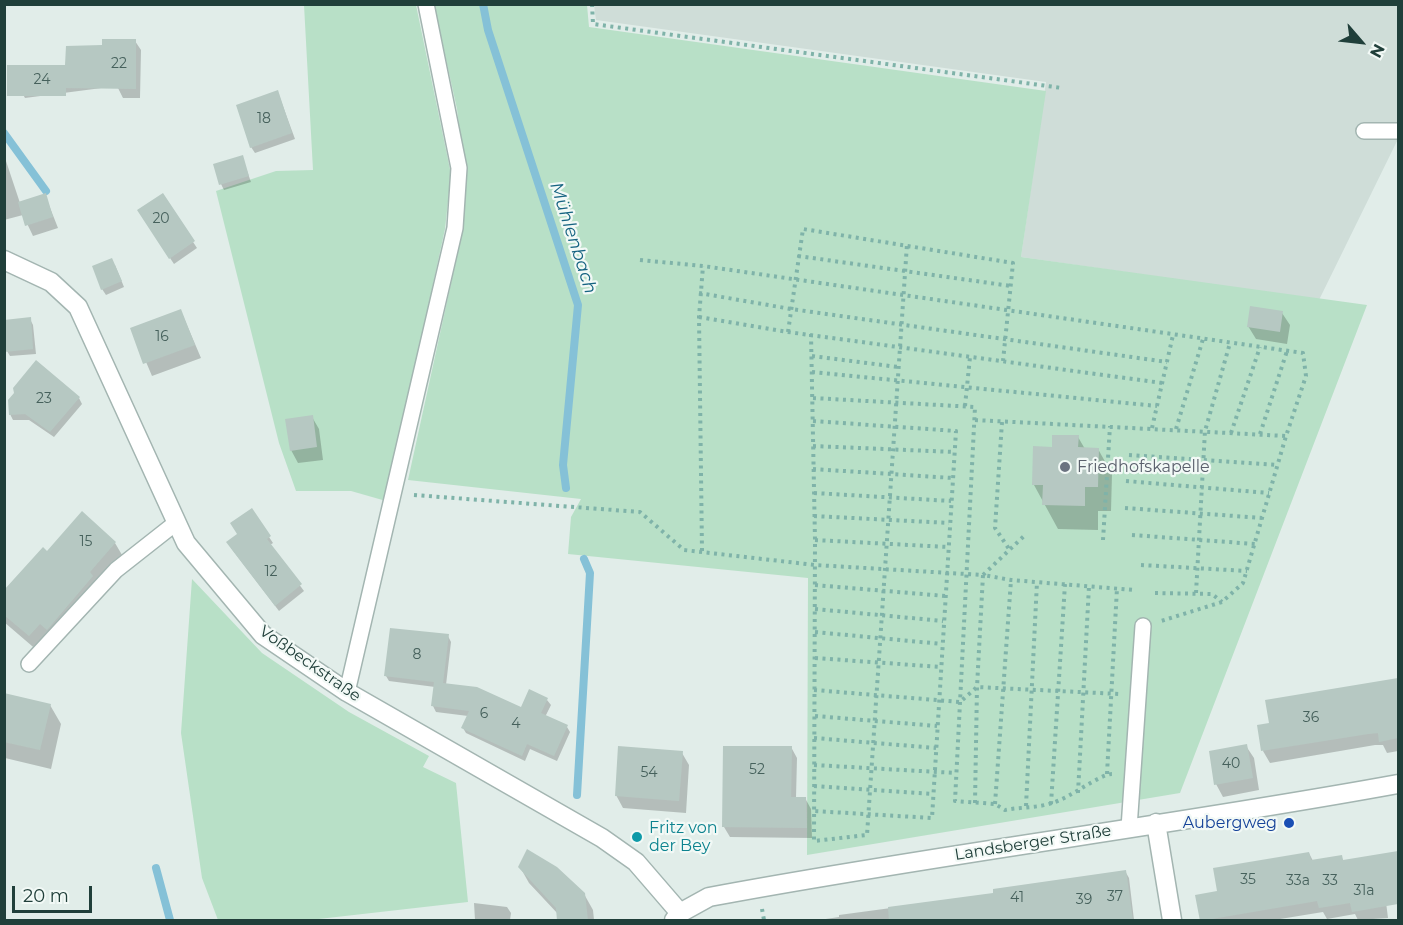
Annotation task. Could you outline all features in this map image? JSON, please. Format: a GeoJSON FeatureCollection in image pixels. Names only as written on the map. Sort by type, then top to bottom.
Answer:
{"type":"FeatureCollection","features":[{"type":"Feature","properties":{"kind":"street","name":"Voßbeckstraße"},"geometry":{"type":"LineString","coordinates":[[4,260],[51,282],[78,307],[186,543],[263,634],[347,693],[602,838],[636,862],[677,917]]}},
{"type":"Feature","properties":{"kind":"street","name":"Landsberger Straße"},"geometry":{"type":"LineString","coordinates":[[677,917],[709,897],[1156,823],[1282,805],[1398,784]]}},
{"type":"Feature","properties":{"kind":"street"},"geometry":{"type":"LineString","coordinates":[[1156,823],[1172,921]]}},
{"type":"Feature","properties":{"kind":"lane"},"geometry":{"type":"LineString","coordinates":[[347,693],[455,228],[459,168],[426,4]]}},
{"type":"Feature","properties":{"kind":"lane"},"geometry":{"type":"LineString","coordinates":[[1364,131],[1398,131]]}},
{"type":"Feature","properties":{"kind":"lane"},"geometry":{"type":"LineString","coordinates":[[29,664],[116,570],[177,522]]}},
{"type":"Feature","properties":{"kind":"lane"},"geometry":{"type":"LineString","coordinates":[[1129,828],[1131,772],[1143,627]]}},
{"type":"Feature","properties":{"kind":"path"},"geometry":{"type":"LineString","coordinates":[[591,4],[593,24],[1062,88]]}},
{"type":"Feature","properties":{"kind":"path"},"geometry":{"type":"LineString","coordinates":[[788,332],[803,229],[1013,262],[1003,361]]}},
{"type":"Feature","properties":{"kind":"path"},"geometry":{"type":"LineString","coordinates":[[812,334],[815,540],[814,841],[867,836],[907,244]]}},
{"type":"Feature","properties":{"kind":"path"},"geometry":{"type":"LineString","coordinates":[[798,256],[1011,286]]}},
{"type":"Feature","properties":{"kind":"path"},"geometry":{"type":"LineString","coordinates":[[640,260],[703,266],[1303,353],[1306,376],[1277,465],[1243,583],[1222,603],[1143,627]]}},
{"type":"Feature","properties":{"kind":"path"},"geometry":{"type":"LineString","coordinates":[[702,551],[699,293],[703,266]]}},
{"type":"Feature","properties":{"kind":"path"},"geometry":{"type":"LineString","coordinates":[[699,293],[791,309],[1167,362]]}},
{"type":"Feature","properties":{"kind":"path"},"geometry":{"type":"LineString","coordinates":[[699,317],[788,332],[1162,383]]}},
{"type":"Feature","properties":{"kind":"path"},"geometry":{"type":"LineString","coordinates":[[1152,428],[1173,335]]}},
{"type":"Feature","properties":{"kind":"path"},"geometry":{"type":"LineString","coordinates":[[1176,429],[1203,339]]}},
{"type":"Feature","properties":{"kind":"path"},"geometry":{"type":"LineString","coordinates":[[1196,593],[1205,431],[1230,343]]}},
{"type":"Feature","properties":{"kind":"path"},"geometry":{"type":"LineString","coordinates":[[1231,433],[1260,347]]}},
{"type":"Feature","properties":{"kind":"path"},"geometry":{"type":"LineString","coordinates":[[1260,434],[1287,351]]}},
{"type":"Feature","properties":{"kind":"path"},"geometry":{"type":"LineString","coordinates":[[812,356],[898,367]]}},
{"type":"Feature","properties":{"kind":"path"},"geometry":{"type":"LineString","coordinates":[[965,406],[970,357]]}},
{"type":"Feature","properties":{"kind":"path"},"geometry":{"type":"LineString","coordinates":[[812,372],[1157,406]]}},
{"type":"Feature","properties":{"kind":"path"},"geometry":{"type":"LineString","coordinates":[[813,398],[975,407],[955,801],[995,804],[1005,810],[1051,804],[1078,793],[1107,774],[1131,772]]}},
{"type":"Feature","properties":{"kind":"path"},"geometry":{"type":"LineString","coordinates":[[975,420],[1286,436]]}},
{"type":"Feature","properties":{"kind":"path"},"geometry":{"type":"LineString","coordinates":[[813,421],[956,431],[932,818],[814,811]]}},
{"type":"Feature","properties":{"kind":"path"},"geometry":{"type":"LineString","coordinates":[[1002,422],[994,528],[1010,549]]}},
{"type":"Feature","properties":{"kind":"path"},"geometry":{"type":"LineString","coordinates":[[1103,540],[1110,426]]}},
{"type":"Feature","properties":{"kind":"path"},"geometry":{"type":"LineString","coordinates":[[813,446],[954,452]]}},
{"type":"Feature","properties":{"kind":"path"},"geometry":{"type":"LineString","coordinates":[[1129,455],[1277,465]]}},
{"type":"Feature","properties":{"kind":"path"},"geometry":{"type":"LineString","coordinates":[[813,469],[952,478]]}},
{"type":"Feature","properties":{"kind":"path"},"geometry":{"type":"LineString","coordinates":[[1126,481],[1269,493]]}},
{"type":"Feature","properties":{"kind":"path"},"geometry":{"type":"LineString","coordinates":[[814,493],[951,501]]}},
{"type":"Feature","properties":{"kind":"path"},"geometry":{"type":"LineString","coordinates":[[395,494],[640,512],[684,550],[815,565],[966,573],[1011,580],[1134,590]]}},
{"type":"Feature","properties":{"kind":"path"},"geometry":{"type":"LineString","coordinates":[[1125,508],[1262,518]]}},
{"type":"Feature","properties":{"kind":"path"},"geometry":{"type":"LineString","coordinates":[[814,516],[950,523]]}},
{"type":"Feature","properties":{"kind":"path"},"geometry":{"type":"LineString","coordinates":[[1132,535],[1255,544]]}},
{"type":"Feature","properties":{"kind":"path"},"geometry":{"type":"LineString","coordinates":[[975,803],[977,687],[984,575],[1024,536]]}},
{"type":"Feature","properties":{"kind":"path"},"geometry":{"type":"LineString","coordinates":[[815,540],[948,547]]}},
{"type":"Feature","properties":{"kind":"path"},"geometry":{"type":"LineString","coordinates":[[1141,565],[1247,571]]}},
{"type":"Feature","properties":{"kind":"path"},"geometry":{"type":"LineString","coordinates":[[995,804],[1011,580]]}},
{"type":"Feature","properties":{"kind":"path"},"geometry":{"type":"LineString","coordinates":[[1026,806],[1037,582]]}},
{"type":"Feature","properties":{"kind":"path"},"geometry":{"type":"LineString","coordinates":[[1051,804],[1056,692],[1065,584]]}},
{"type":"Feature","properties":{"kind":"path"},"geometry":{"type":"LineString","coordinates":[[815,585],[945,596]]}},
{"type":"Feature","properties":{"kind":"path"},"geometry":{"type":"LineString","coordinates":[[1078,793],[1089,586]]}},
{"type":"Feature","properties":{"kind":"path"},"geometry":{"type":"LineString","coordinates":[[1107,774],[1109,694],[1117,588]]}},
{"type":"Feature","properties":{"kind":"path"},"geometry":{"type":"LineString","coordinates":[[1155,593],[1212,594],[1222,603]]}},
{"type":"Feature","properties":{"kind":"path"},"geometry":{"type":"LineString","coordinates":[[815,609],[943,621]]}},
{"type":"Feature","properties":{"kind":"path"},"geometry":{"type":"LineString","coordinates":[[815,632],[942,644]]}},
{"type":"Feature","properties":{"kind":"path"},"geometry":{"type":"LineString","coordinates":[[814,658],[941,667]]}},
{"type":"Feature","properties":{"kind":"path"},"geometry":{"type":"LineString","coordinates":[[814,690],[960,702],[977,687],[1138,694]]}},
{"type":"Feature","properties":{"kind":"path"},"geometry":{"type":"LineString","coordinates":[[814,716],[938,726]]}},
{"type":"Feature","properties":{"kind":"path"},"geometry":{"type":"LineString","coordinates":[[814,738],[936,748]]}},
{"type":"Feature","properties":{"kind":"path"},"geometry":{"type":"LineString","coordinates":[[814,765],[956,773]]}},
{"type":"Feature","properties":{"kind":"path"},"geometry":{"type":"LineString","coordinates":[[814,786],[933,794]]}},
{"type":"Feature","properties":{"kind":"shaded area"},"geometry":{"type":"Polygon","coordinates":[[[594,5],[1398,5],[1398,139],[1319,300],[1021,257],[1046,82],[596,20],[594,5]]]}},
{"type":"Feature","properties":{"kind":"green space"},"geometry":{"type":"Polygon","coordinates":[[[304,5],[416,5],[451,174],[445,229],[386,501],[351,491],[296,491],[279,443],[216,191],[276,171],[313,170],[304,5]]]}},
{"type":"Feature","properties":{"kind":"green space"},"geometry":{"type":"Polygon","coordinates":[[[434,5],[587,5],[589,27],[1046,91],[1021,257],[1367,305],[1180,793],[807,855],[808,578],[568,554],[571,517],[581,499],[408,480],[462,233],[465,174],[457,109],[434,5]]]}},
{"type":"Feature","properties":{"kind":"green space"},"geometry":{"type":"Polygon","coordinates":[[[192,579],[262,653],[349,712],[429,756],[423,767],[456,783],[468,902],[310,920],[218,920],[202,878],[181,733],[192,579]]]}},
{"type":"Feature","properties":{"kind":"building"},"geometry":{"type":"Polygon","coordinates":[[[102,39],[136,39],[136,89],[66,88],[66,96],[7,96],[7,65],[65,65],[66,46],[102,45],[102,39]]]}},
{"type":"Feature","properties":{"kind":"building"},"geometry":{"type":"Polygon","coordinates":[[[278,90],[292,133],[250,148],[236,105],[278,90]]]}},
{"type":"Feature","properties":{"kind":"building"},"geometry":{"type":"Polygon","coordinates":[[[243,155],[249,176],[219,185],[213,164],[243,155]]]}},
{"type":"Feature","properties":{"kind":"building"},"geometry":{"type":"Polygon","coordinates":[[[46,193],[53,217],[25,226],[18,202],[46,193]]]}},
{"type":"Feature","properties":{"kind":"building"},"geometry":{"type":"Polygon","coordinates":[[[163,193],[195,241],[169,259],[137,210],[163,193]]]}},
{"type":"Feature","properties":{"kind":"building"},"geometry":{"type":"Polygon","coordinates":[[[112,258],[122,281],[101,290],[92,266],[112,258]]]}},
{"type":"Feature","properties":{"kind":"building"},"geometry":{"type":"Polygon","coordinates":[[[1250,306],[1283,311],[1280,332],[1247,327],[1250,306]]]}},
{"type":"Feature","properties":{"kind":"building"},"geometry":{"type":"Polygon","coordinates":[[[181,309],[195,345],[143,364],[130,328],[181,309]]]}},
{"type":"Feature","properties":{"kind":"building"},"geometry":{"type":"Polygon","coordinates":[[[31,317],[33,349],[4,352],[4,320],[31,317]]]}},
{"type":"Feature","properties":{"kind":"building"},"geometry":{"type":"Polygon","coordinates":[[[36,360],[80,397],[50,432],[25,414],[9,415],[8,400],[14,393],[13,388],[36,360]]]}},
{"type":"Feature","properties":{"kind":"building"},"geometry":{"type":"Polygon","coordinates":[[[313,415],[317,447],[290,451],[285,419],[313,415]]]}},
{"type":"Feature","properties":{"kind":"building","name":"Friedhofskapelle"},"geometry":{"type":"Polygon","coordinates":[[[1052,435],[1079,435],[1078,447],[1099,448],[1098,487],[1085,487],[1085,506],[1042,505],[1043,485],[1032,485],[1033,446],[1052,447],[1052,435]]]}},
{"type":"Feature","properties":{"kind":"building"},"geometry":{"type":"Polygon","coordinates":[[[252,508],[271,536],[267,539],[302,584],[275,606],[226,542],[237,534],[230,523],[252,508]]]}},
{"type":"Feature","properties":{"kind":"building"},"geometry":{"type":"Polygon","coordinates":[[[82,511],[116,542],[90,572],[93,576],[47,630],[40,624],[29,636],[4,615],[4,590],[43,547],[47,551],[82,511]]]}},
{"type":"Feature","properties":{"kind":"building"},"geometry":{"type":"Polygon","coordinates":[[[390,628],[449,634],[443,683],[477,687],[521,707],[529,689],[548,698],[541,713],[568,725],[554,756],[527,744],[522,756],[461,728],[469,711],[431,706],[434,682],[384,676],[390,628]]]}},
{"type":"Feature","properties":{"kind":"building"},"geometry":{"type":"Polygon","coordinates":[[[1398,678],[1398,738],[1379,742],[1378,733],[1261,751],[1257,725],[1269,723],[1265,700],[1398,678]]]}},
{"type":"Feature","properties":{"kind":"building"},"geometry":{"type":"Polygon","coordinates":[[[4,693],[51,704],[40,750],[4,742],[4,693]]]}},
{"type":"Feature","properties":{"kind":"building"},"geometry":{"type":"Polygon","coordinates":[[[1247,744],[1253,778],[1214,785],[1209,751],[1247,744]]]}},
{"type":"Feature","properties":{"kind":"building"},"geometry":{"type":"Polygon","coordinates":[[[618,746],[683,751],[679,801],[615,796],[618,746]]]}},
{"type":"Feature","properties":{"kind":"building"},"geometry":{"type":"Polygon","coordinates":[[[723,746],[792,746],[791,797],[806,797],[807,828],[722,827],[723,746]]]}},
{"type":"Feature","properties":{"kind":"building"},"geometry":{"type":"Polygon","coordinates":[[[527,849],[557,867],[585,893],[588,921],[557,921],[556,908],[518,867],[527,849]]]}},
{"type":"Feature","properties":{"kind":"building"},"geometry":{"type":"Polygon","coordinates":[[[1398,851],[1398,904],[1352,912],[1350,903],[1319,908],[1317,901],[1200,921],[1195,895],[1217,891],[1213,868],[1309,852],[1311,860],[1342,855],[1343,860],[1398,851]]]}},
{"type":"Feature","properties":{"kind":"building"},"geometry":{"type":"Polygon","coordinates":[[[1126,870],[1133,921],[889,921],[888,907],[993,893],[993,889],[1126,870]]]}},
{"type":"Feature","properties":{"kind":"waterway","name":"Mühlenbach"},"geometry":{"type":"LineString","coordinates":[[483,4],[488,30],[578,305],[563,465],[566,488]]}},
{"type":"Feature","properties":{"kind":"waterway"},"geometry":{"type":"LineString","coordinates":[[4,133],[46,191]]}},
{"type":"Feature","properties":{"kind":"waterway","name":"Mühlenbach"},"geometry":{"type":"LineString","coordinates":[[577,795],[590,573],[584,559]]}},
{"type":"Feature","properties":{"kind":"waterway"},"geometry":{"type":"LineString","coordinates":[[156,868],[170,920]]}},
{"type":"Feature","properties":{"kind":"place","name":"Friedhofskapelle"},"geometry":{"type":"Point","coordinates":[1065,467]}},
{"type":"Feature","properties":{"kind":"place","name":"Aubergweg"},"geometry":{"type":"Point","coordinates":[1289,823]}},
{"type":"Feature","properties":{"kind":"place","name":"Fritz von der Bey"},"geometry":{"type":"Point","coordinates":[637,837]}}]}
